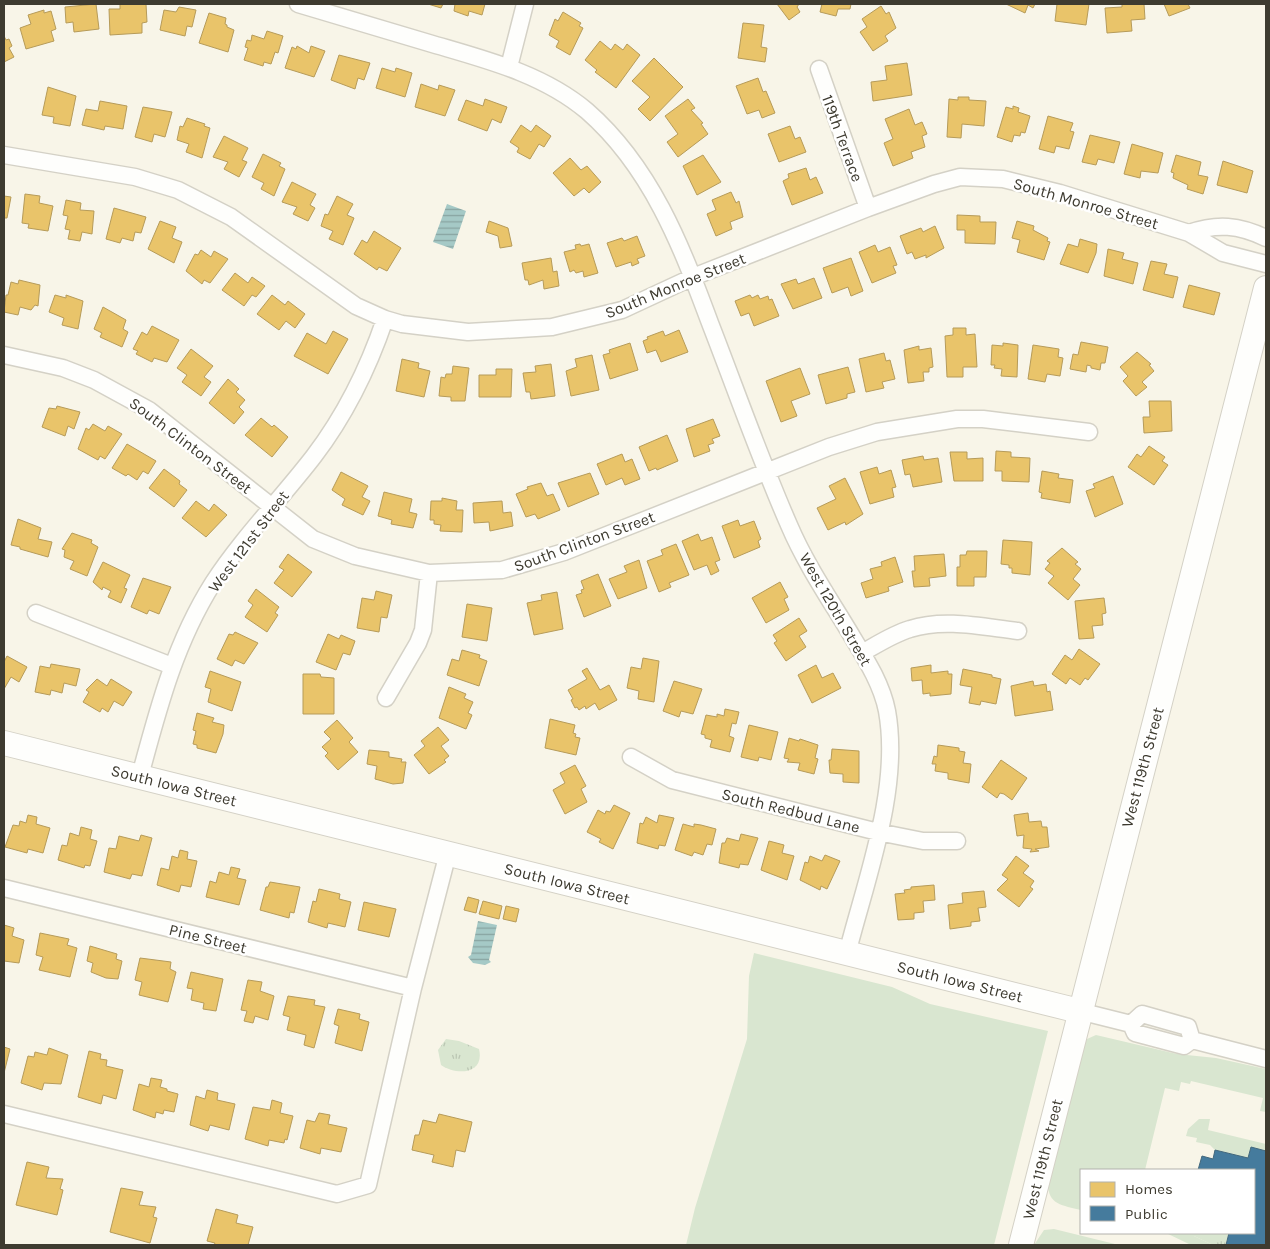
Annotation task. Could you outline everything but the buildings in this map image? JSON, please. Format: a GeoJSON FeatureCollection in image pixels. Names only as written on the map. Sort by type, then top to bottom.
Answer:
{"type":"FeatureCollection","features":[{"type":"Feature","properties":{"kind":"street","name":"West 120th Street"},"geometry":{"type":"LineString","coordinates":[[298,4],[509,67],[554,89],[584,109],[608,131],[635,163],[652,188],[693,277],[768,473],[799,547],[862,653],[878,684],[887,708],[891,770],[878,832],[847,954]]}},
{"type":"Feature","properties":{"kind":"street"},"geometry":{"type":"LineString","coordinates":[[509,67],[525,4]]}},
{"type":"Feature","properties":{"kind":"street","name":"119th Terrace"},"geometry":{"type":"LineString","coordinates":[[819,69],[868,208]]}},
{"type":"Feature","properties":{"kind":"street","name":"South Monroe Street"},"geometry":{"type":"LineString","coordinates":[[4,155],[135,177],[186,194],[231,217],[328,288],[356,306],[385,319],[422,327],[468,332],[552,328],[622,310],[693,277],[868,208],[934,184],[960,178],[984,177],[1003,179],[1060,193],[1189,233],[1223,253],[1266,264]]}},
{"type":"Feature","properties":{"kind":"street"},"geometry":{"type":"LineString","coordinates":[[1189,233],[1209,225],[1256,233],[1266,238]]}},
{"type":"Feature","properties":{"kind":"street","name":"West 119th Street"},"geometry":{"type":"LineString","coordinates":[[1021,1245],[1079,1011],[1266,288]]}},
{"type":"Feature","properties":{"kind":"street","name":"West 121st Street"},"geometry":{"type":"LineString","coordinates":[[140,776],[160,700],[185,634],[214,583],[272,506],[314,456],[352,398],[372,357],[385,319]]}},
{"type":"Feature","properties":{"kind":"street","name":"South Clinton Street"},"geometry":{"type":"LineString","coordinates":[[4,355],[63,368],[121,394],[149,410],[313,538],[334,548],[399,568],[429,573],[469,573],[502,570],[564,552],[768,473],[829,447],[877,432],[957,419],[1021,422],[1088,432]]}},
{"type":"Feature","properties":{"kind":"street"},"geometry":{"type":"LineString","coordinates":[[386,698],[418,643],[422,630],[429,573]]}},
{"type":"Feature","properties":{"kind":"street"},"geometry":{"type":"LineString","coordinates":[[36,613],[172,666]]}},
{"type":"Feature","properties":{"kind":"street"},"geometry":{"type":"LineString","coordinates":[[862,653],[911,628],[936,624],[968,624],[1018,631]]}},
{"type":"Feature","properties":{"kind":"street","name":"South Iowa Street"},"geometry":{"type":"LineString","coordinates":[[4,742],[1131,1024],[1135,1033],[1143,1036],[1184,1046],[1192,1040],[1266,1059]]}},
{"type":"Feature","properties":{"kind":"street","name":"South Redbud Lane"},"geometry":{"type":"LineString","coordinates":[[631,757],[672,780],[878,832],[923,841],[957,841]]}},
{"type":"Feature","properties":{"kind":"street"},"geometry":{"type":"LineString","coordinates":[[4,1114],[337,1194],[368,1185],[413,988],[448,853]]}},
{"type":"Feature","properties":{"kind":"street","name":"Pine Street"},"geometry":{"type":"LineString","coordinates":[[4,888],[413,988]]}},
{"type":"Feature","properties":{"kind":"green space"},"geometry":{"type":"Polygon","coordinates":[[[754,953],[892,987],[930,1004],[1048,1031],[994,1245],[686,1245],[695,1208],[747,1039],[749,976],[754,953]]]}},
{"type":"Feature","properties":{"kind":"green space"},"geometry":{"type":"Polygon","coordinates":[[[1096,1035],[1177,1054],[1216,1058],[1266,1069],[1266,1112],[1260,1111],[1263,1098],[1191,1081],[1190,1084],[1181,1082],[1179,1091],[1165,1088],[1145,1169],[1080,1169],[1080,1210],[1057,1203],[1050,1195],[1048,1181],[1081,1048],[1087,1039],[1096,1035]]]}},
{"type":"Feature","properties":{"kind":"green space"},"geometry":{"type":"Polygon","coordinates":[[[446,1039],[459,1041],[479,1049],[480,1057],[478,1064],[474,1068],[462,1071],[455,1071],[441,1065],[438,1050],[446,1039]]]}},
{"type":"Feature","properties":{"kind":"green space"},"geometry":{"type":"Polygon","coordinates":[[[1199,1119],[1210,1119],[1208,1130],[1266,1144],[1266,1151],[1251,1147],[1248,1158],[1215,1150],[1210,1145],[1196,1142],[1197,1138],[1186,1136],[1188,1129],[1199,1119]]]}},
{"type":"Feature","properties":{"kind":"green space"},"geometry":{"type":"Polygon","coordinates":[[[1054,1229],[1119,1245],[1034,1245],[1044,1230],[1054,1229]]]}},
{"type":"Feature","properties":{"kind":"green space"},"geometry":{"type":"Polygon","coordinates":[[[1168,1234],[1194,1234],[1194,1236],[1213,1245],[1191,1245],[1168,1234]]]}},
{"type":"Feature","properties":{"kind":"green space"},"geometry":{"type":"Polygon","coordinates":[[[1194,1234],[1229,1234],[1226,1245],[1213,1245],[1194,1236],[1194,1234]]]}},
{"type":"Feature","properties":{"kind":"water"},"geometry":{"type":"Polygon","coordinates":[[[447,204],[466,211],[453,249],[433,242],[447,204]]]}},
{"type":"Feature","properties":{"kind":"water"},"geometry":{"type":"Polygon","coordinates":[[[478,921],[497,925],[489,960],[491,962],[485,965],[473,963],[468,957],[471,955],[478,921]]]}}]}
